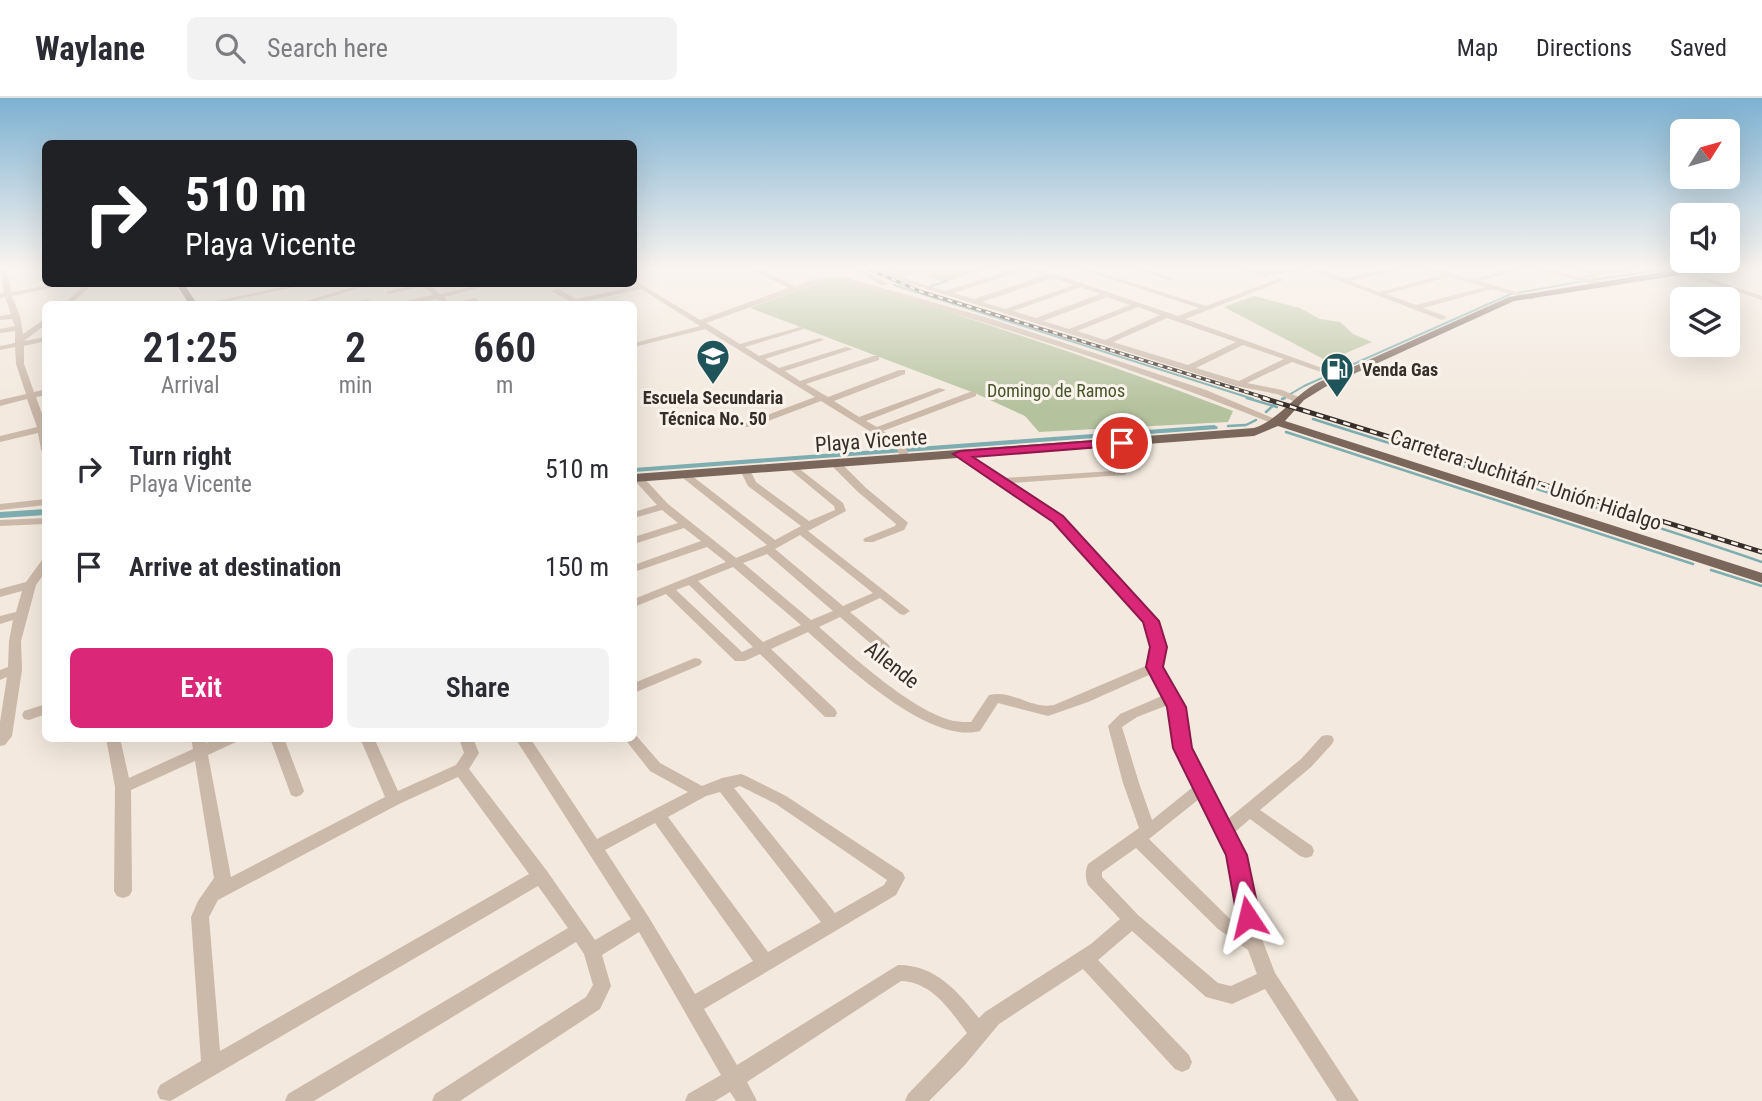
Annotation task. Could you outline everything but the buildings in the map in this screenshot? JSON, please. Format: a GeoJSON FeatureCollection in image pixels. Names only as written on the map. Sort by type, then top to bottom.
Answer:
{"type":"FeatureCollection","features":[{"type":"Feature","properties":{"kind":"main road"},"geometry":{"type":"LineString","coordinates":[[1277,422],[1296,403],[1492,314]]}},
{"type":"Feature","properties":{"kind":"main road","name":"Playa Vicente"},"geometry":{"type":"LineString","coordinates":[[637,478],[835,463],[903,453],[960,454],[1254,432],[1277,422]]}},
{"type":"Feature","properties":{"kind":"main road","name":"Carretera Juchitán - Unión Hidalgo"},"geometry":{"type":"LineString","coordinates":[[1277,422],[1762,578]]}},
{"type":"Feature","properties":{"kind":"street"},"geometry":{"type":"LineString","coordinates":[[684,314],[859,420],[903,453]]}},
{"type":"Feature","properties":{"kind":"street"},"geometry":{"type":"LineString","coordinates":[[637,344],[729,314]]}},
{"type":"Feature","properties":{"kind":"street"},"geometry":{"type":"LineString","coordinates":[[971,314],[1132,368],[1277,422]]}},
{"type":"Feature","properties":{"kind":"street"},"geometry":{"type":"LineString","coordinates":[[1017,314],[1239,384],[1279,392],[1296,403]]}},
{"type":"Feature","properties":{"kind":"street"},"geometry":{"type":"LineString","coordinates":[[1038,320],[1055,314]]}},
{"type":"Feature","properties":{"kind":"street"},"geometry":{"type":"LineString","coordinates":[[1070,331],[1113,314]]}},
{"type":"Feature","properties":{"kind":"street"},"geometry":{"type":"LineString","coordinates":[[1163,314],[1321,369]]}},
{"type":"Feature","properties":{"kind":"street"},"geometry":{"type":"LineString","coordinates":[[1178,319],[1191,314]]}},
{"type":"Feature","properties":{"kind":"street"},"geometry":{"type":"LineString","coordinates":[[1431,314],[1442,318]]}},
{"type":"Feature","properties":{"kind":"street"},"geometry":{"type":"LineString","coordinates":[[1092,315],[1102,318]]}},
{"type":"Feature","properties":{"kind":"street"},"geometry":{"type":"LineString","coordinates":[[1105,342],[1167,315]]}},
{"type":"Feature","properties":{"kind":"street"},"geometry":{"type":"LineString","coordinates":[[0,318],[16,316],[20,364],[42,428]]}},
{"type":"Feature","properties":{"kind":"street"},"geometry":{"type":"LineString","coordinates":[[1139,318],[1149,322]]}},
{"type":"Feature","properties":{"kind":"street"},"geometry":{"type":"LineString","coordinates":[[0,356],[42,323]]}},
{"type":"Feature","properties":{"kind":"street"},"geometry":{"type":"LineString","coordinates":[[0,331],[19,328]]}},
{"type":"Feature","properties":{"kind":"street"},"geometry":{"type":"LineString","coordinates":[[737,347],[800,329]]}},
{"type":"Feature","properties":{"kind":"street"},"geometry":{"type":"LineString","coordinates":[[0,342],[42,339]]}},
{"type":"Feature","properties":{"kind":"street"},"geometry":{"type":"LineString","coordinates":[[757,359],[820,340]]}},
{"type":"Feature","properties":{"kind":"street"},"geometry":{"type":"LineString","coordinates":[[0,348],[20,341]]}},
{"type":"Feature","properties":{"kind":"street"},"geometry":{"type":"LineString","coordinates":[[1189,368],[1242,342]]}},
{"type":"Feature","properties":{"kind":"street"},"geometry":{"type":"LineString","coordinates":[[778,371],[849,349]]}},
{"type":"Feature","properties":{"kind":"street"},"geometry":{"type":"LineString","coordinates":[[799,384],[876,358]]}},
{"type":"Feature","properties":{"kind":"street"},"geometry":{"type":"LineString","coordinates":[[1239,384],[1291,359]]}},
{"type":"Feature","properties":{"kind":"street"},"geometry":{"type":"LineString","coordinates":[[749,425],[902,372]]}},
{"type":"Feature","properties":{"kind":"street"},"geometry":{"type":"LineString","coordinates":[[859,420],[942,390]]}},
{"type":"Feature","properties":{"kind":"street"},"geometry":{"type":"LineString","coordinates":[[0,403],[42,393]]}},
{"type":"Feature","properties":{"kind":"street"},"geometry":{"type":"LineString","coordinates":[[876,431],[973,394]]}},
{"type":"Feature","properties":{"kind":"street"},"geometry":{"type":"LineString","coordinates":[[0,439],[42,434]]}},
{"type":"Feature","properties":{"kind":"street"},"geometry":{"type":"LineString","coordinates":[[960,454],[1058,519],[1151,621],[1158,647],[1154,667],[1178,712],[1182,748],[1200,789],[1226,830],[1236,855],[1255,945],[1269,978],[1349,1101]]}},
{"type":"Feature","properties":{"kind":"street"},"geometry":{"type":"LineString","coordinates":[[835,463],[862,490],[902,523],[900,528],[869,540]]}},
{"type":"Feature","properties":{"kind":"street"},"geometry":{"type":"LineString","coordinates":[[637,602],[772,547],[842,508],[792,466]]}},
{"type":"Feature","properties":{"kind":"street"},"geometry":{"type":"LineString","coordinates":[[745,470],[752,484],[904,611]]}},
{"type":"Feature","properties":{"kind":"street"},"geometry":{"type":"LineString","coordinates":[[1002,481],[1124,472]]}},
{"type":"Feature","properties":{"kind":"street"},"geometry":{"type":"LineString","coordinates":[[683,474],[772,547],[840,612],[883,647]]}},
{"type":"Feature","properties":{"kind":"street","name":"Allende"},"geometry":{"type":"LineString","coordinates":[[637,479],[664,506],[736,562],[890,693],[938,721],[963,730],[975,727],[995,698],[1003,698],[1031,709],[1050,711],[1154,667]]}},
{"type":"Feature","properties":{"kind":"street"},"geometry":{"type":"LineString","coordinates":[[0,507],[42,502]]}},
{"type":"Feature","properties":{"kind":"street"},"geometry":{"type":"LineString","coordinates":[[637,514],[664,506]]}},
{"type":"Feature","properties":{"kind":"street"},"geometry":{"type":"LineString","coordinates":[[0,523],[42,520]]}},
{"type":"Feature","properties":{"kind":"street"},"geometry":{"type":"LineString","coordinates":[[637,540],[686,524]]}},
{"type":"Feature","properties":{"kind":"street"},"geometry":{"type":"LineString","coordinates":[[637,568],[709,542]]}},
{"type":"Feature","properties":{"kind":"street"},"geometry":{"type":"LineString","coordinates":[[0,741],[5,736],[4,704],[15,670],[15,640],[21,614],[30,585],[42,568]]}},
{"type":"Feature","properties":{"kind":"street"},"geometry":{"type":"LineString","coordinates":[[691,580],[830,713]]}},
{"type":"Feature","properties":{"kind":"street"},"geometry":{"type":"LineString","coordinates":[[0,593],[30,585]]}},
{"type":"Feature","properties":{"kind":"street"},"geometry":{"type":"LineString","coordinates":[[668,589],[737,657],[882,593]]}},
{"type":"Feature","properties":{"kind":"street"},"geometry":{"type":"LineString","coordinates":[[0,620],[21,614]]}},
{"type":"Feature","properties":{"kind":"street"},"geometry":{"type":"LineString","coordinates":[[0,645],[15,640]]}},
{"type":"Feature","properties":{"kind":"street"},"geometry":{"type":"LineString","coordinates":[[637,687],[695,662]]}},
{"type":"Feature","properties":{"kind":"street"},"geometry":{"type":"LineString","coordinates":[[0,675],[15,670]]}},
{"type":"Feature","properties":{"kind":"street"},"geometry":{"type":"LineString","coordinates":[[1171,697],[1157,706],[1126,716],[1115,726],[1143,834],[1224,924],[1255,945]]}},
{"type":"Feature","properties":{"kind":"street"},"geometry":{"type":"LineString","coordinates":[[29,715],[42,710]]}},
{"type":"Feature","properties":{"kind":"street"},"geometry":{"type":"LineString","coordinates":[[1226,830],[1251,812],[1306,763],[1327,740]]}},
{"type":"Feature","properties":{"kind":"street"},"geometry":{"type":"LineString","coordinates":[[114,742],[123,787],[123,891]]}},
{"type":"Feature","properties":{"kind":"street"},"geometry":{"type":"LineString","coordinates":[[278,742],[296,791]]}},
{"type":"Feature","properties":{"kind":"street"},"geometry":{"type":"LineString","coordinates":[[369,742],[394,800]]}},
{"type":"Feature","properties":{"kind":"street"},"geometry":{"type":"LineString","coordinates":[[212,896],[394,800],[461,769],[472,753],[468,742]]}},
{"type":"Feature","properties":{"kind":"street"},"geometry":{"type":"LineString","coordinates":[[525,742],[642,921],[747,1101]]}},
{"type":"Feature","properties":{"kind":"street"},"geometry":{"type":"LineString","coordinates":[[634,742],[655,767],[701,792]]}},
{"type":"Feature","properties":{"kind":"street"},"geometry":{"type":"LineString","coordinates":[[123,787],[200,745],[223,879],[204,906],[200,917],[211,1066]]}},
{"type":"Feature","properties":{"kind":"street"},"geometry":{"type":"LineString","coordinates":[[442,1101],[593,1003],[602,986],[592,951],[541,876],[461,769]]}},
{"type":"Feature","properties":{"kind":"street"},"geometry":{"type":"LineString","coordinates":[[596,848],[701,792],[740,780],[750,783],[897,878],[890,890],[692,1006]]}},
{"type":"Feature","properties":{"kind":"street"},"geometry":{"type":"LineString","coordinates":[[722,784],[833,923]]}},
{"type":"Feature","properties":{"kind":"street"},"geometry":{"type":"LineString","coordinates":[[1200,789],[1186,804],[1094,869],[1094,880],[1132,920],[1213,991],[1232,995],[1269,978]]}},
{"type":"Feature","properties":{"kind":"street"},"geometry":{"type":"LineString","coordinates":[[1251,812],[1306,851]]}},
{"type":"Feature","properties":{"kind":"street"},"geometry":{"type":"LineString","coordinates":[[658,815],[765,963]]}},
{"type":"Feature","properties":{"kind":"street"},"geometry":{"type":"LineString","coordinates":[[167,1092],[541,876]]}},
{"type":"Feature","properties":{"kind":"street"},"geometry":{"type":"LineString","coordinates":[[915,1101],[957,1059],[978,1032],[1008,1006],[1084,958],[1118,934],[1132,920]]}},
{"type":"Feature","properties":{"kind":"street"},"geometry":{"type":"LineString","coordinates":[[592,951],[642,921]]}},
{"type":"Feature","properties":{"kind":"street"},"geometry":{"type":"LineString","coordinates":[[295,1101],[579,931]]}},
{"type":"Feature","properties":{"kind":"street"},"geometry":{"type":"LineString","coordinates":[[1084,958],[1182,1062]]}},
{"type":"Feature","properties":{"kind":"street"},"geometry":{"type":"LineString","coordinates":[[695,1101],[898,973],[912,971],[927,978],[952,1001],[978,1032]]}},
{"type":"Feature","properties":{"kind":"green space","name":"Domingo de Ramos"},"geometry":{"type":"Polygon","coordinates":[[[765,314],[955,314],[1233,411],[1228,422],[1039,432],[1025,416],[977,394],[765,314]]]}},
{"type":"Feature","properties":{"kind":"green space"},"geometry":{"type":"Polygon","coordinates":[[[1237,314],[1311,314],[1320,319],[1340,322],[1353,334],[1372,342],[1327,361],[1237,314]]]}},
{"type":"Feature","properties":{"kind":"waterway"},"geometry":{"type":"LineString","coordinates":[[985,314],[1253,399]]}},
{"type":"Feature","properties":{"kind":"waterway"},"geometry":{"type":"LineString","coordinates":[[1285,398],[1282,399],[1304,386],[1466,314]]}},
{"type":"Feature","properties":{"kind":"waterway"},"geometry":{"type":"LineString","coordinates":[[1247,398],[1273,406]]}},
{"type":"Feature","properties":{"kind":"waterway"},"geometry":{"type":"LineString","coordinates":[[1266,412],[1273,406]]}},
{"type":"Feature","properties":{"kind":"waterway"},"geometry":{"type":"LineString","coordinates":[[1273,406],[1277,407]]}},
{"type":"Feature","properties":{"kind":"waterway"},"geometry":{"type":"LineString","coordinates":[[1313,419],[1762,562]]}},
{"type":"Feature","properties":{"kind":"waterway"},"geometry":{"type":"LineString","coordinates":[[1228,426],[1246,425],[1256,420]]}},
{"type":"Feature","properties":{"kind":"waterway"},"geometry":{"type":"LineString","coordinates":[[637,470],[1214,427]]}},
{"type":"Feature","properties":{"kind":"waterway"},"geometry":{"type":"LineString","coordinates":[[1286,432],[1693,564]]}},
{"type":"Feature","properties":{"kind":"waterway"},"geometry":{"type":"LineString","coordinates":[[0,515],[42,512]]}},
{"type":"Feature","properties":{"kind":"waterway"},"geometry":{"type":"LineString","coordinates":[[1711,570],[1762,586]]}},
{"type":"Feature","properties":{"kind":"railway"},"geometry":{"type":"LineString","coordinates":[[993,314],[1269,399]]}},
{"type":"Feature","properties":{"kind":"railway"},"geometry":{"type":"LineString","coordinates":[[1263,398],[1762,552]]}},
{"type":"Feature","properties":{"kind":"place","name":"Escuela Secundaria Técnica No. 50"},"geometry":{"type":"Point","coordinates":[713,386]}},
{"type":"Feature","properties":{"kind":"place","name":"Venda Gas"},"geometry":{"type":"Point","coordinates":[1337,399]}},
{"type":"Feature","properties":{"kind":"route"},"geometry":{"type":"LineString","coordinates":[[1122,443],[960,454],[1058,519],[1151,621],[1158,647],[1154,667],[1177,707],[1182,748],[1200,789],[1226,830],[1236,855],[1248,917]]}}]}
